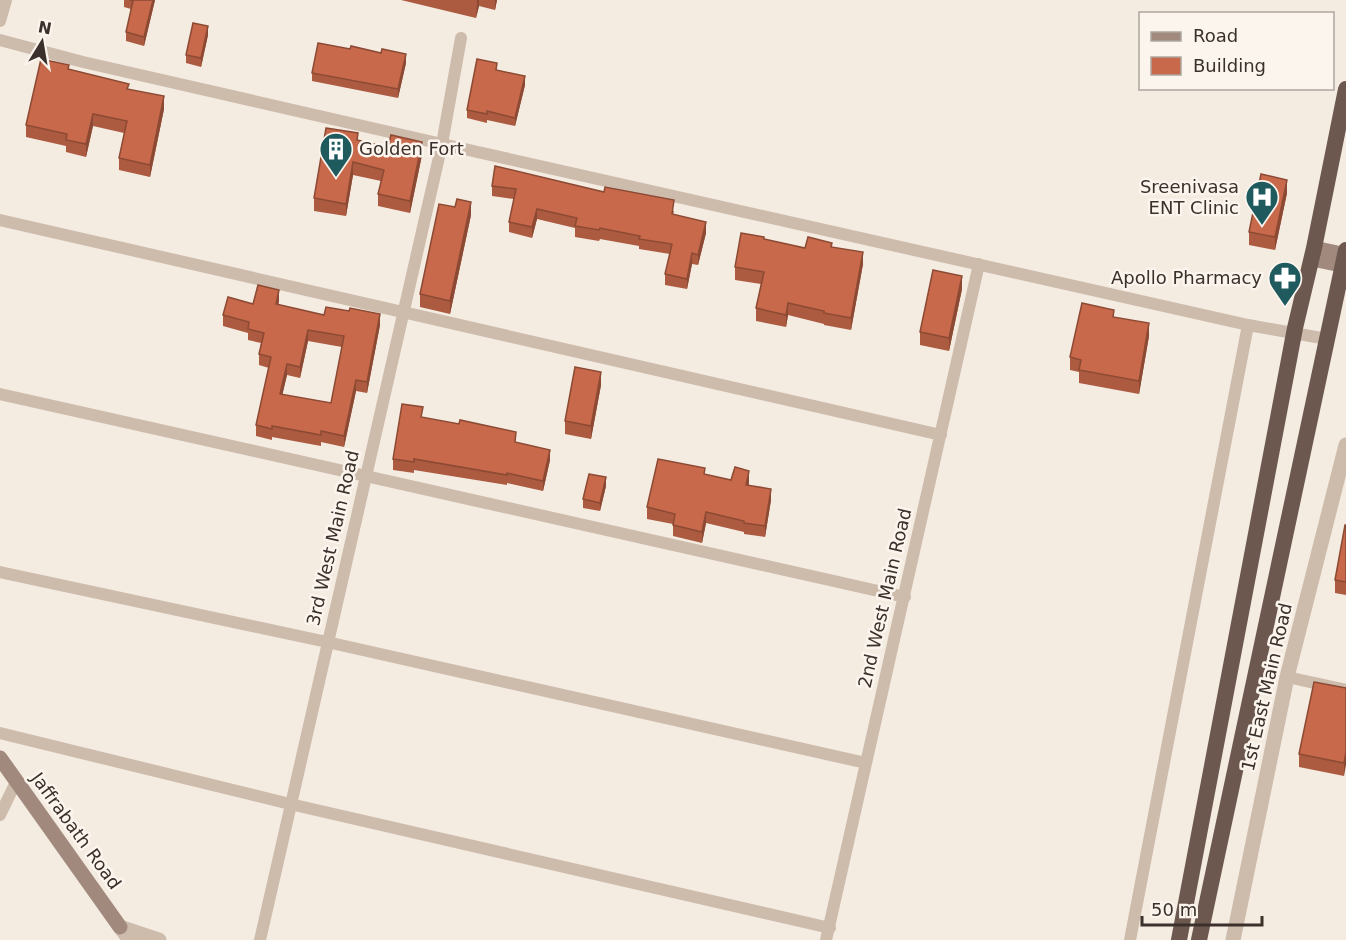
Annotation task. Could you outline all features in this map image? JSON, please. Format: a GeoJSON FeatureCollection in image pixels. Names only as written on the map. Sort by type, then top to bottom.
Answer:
{"type":"FeatureCollection","features":[{"type":"Feature","properties":{"kind":"highway"},"geometry":{"type":"LineString","coordinates":[[1179,940],[1294,334],[1313,254],[1346,89]]}},
{"type":"Feature","properties":{"kind":"highway"},"geometry":{"type":"LineString","coordinates":[[1199,940],[1345,258]]}},
{"type":"Feature","properties":{"kind":"highway"},"geometry":{"type":"LineString","coordinates":[[1331,320],[1346,310]]}},
{"type":"Feature","properties":{"kind":"main road"},"geometry":{"type":"LineString","coordinates":[[1313,254],[1345,258]]}},
{"type":"Feature","properties":{"kind":"main road","name":"Jaffrabath Road"},"geometry":{"type":"LineString","coordinates":[[0,758],[120,927]]}},
{"type":"Feature","properties":{"kind":"street"},"geometry":{"type":"LineString","coordinates":[[0,21],[6,0]]}},
{"type":"Feature","properties":{"kind":"street","name":"3rd West Main Road"},"geometry":{"type":"LineString","coordinates":[[260,940],[442,144],[461,38]]}},
{"type":"Feature","properties":{"kind":"street"},"geometry":{"type":"LineString","coordinates":[[0,40],[83,62],[442,144],[1248,325],[1328,339]]}},
{"type":"Feature","properties":{"kind":"street"},"geometry":{"type":"LineString","coordinates":[[0,220],[941,435]]}},
{"type":"Feature","properties":{"kind":"street","name":"2nd West Main Road"},"geometry":{"type":"LineString","coordinates":[[828,934],[979,264]]}},
{"type":"Feature","properties":{"kind":"street"},"geometry":{"type":"LineString","coordinates":[[1130,940],[1248,325]]}},
{"type":"Feature","properties":{"kind":"street"},"geometry":{"type":"LineString","coordinates":[[0,394],[905,597]]}},
{"type":"Feature","properties":{"kind":"street","name":"1st East Main Road"},"geometry":{"type":"LineString","coordinates":[[1233,940],[1287,677],[1346,445]]}},
{"type":"Feature","properties":{"kind":"street"},"geometry":{"type":"LineString","coordinates":[[0,572],[327,642],[866,763]]}},
{"type":"Feature","properties":{"kind":"street"},"geometry":{"type":"LineString","coordinates":[[1287,677],[1346,690]]}},
{"type":"Feature","properties":{"kind":"street"},"geometry":{"type":"LineString","coordinates":[[0,733],[828,934]]}},
{"type":"Feature","properties":{"kind":"street"},"geometry":{"type":"LineString","coordinates":[[0,815],[16,782]]}},
{"type":"Feature","properties":{"kind":"street"},"geometry":{"type":"LineString","coordinates":[[120,927],[130,940]]}},
{"type":"Feature","properties":{"kind":"street"},"geometry":{"type":"LineString","coordinates":[[120,927],[159,940]]}},
{"type":"Feature","properties":{"kind":"building"},"geometry":{"type":"Polygon","coordinates":[[[130,0],[153,0],[144,37],[126,32],[133,1],[130,0]]]}},
{"type":"Feature","properties":{"kind":"building"},"geometry":{"type":"Polygon","coordinates":[[[193,23],[208,26],[201,58],[186,55],[193,23]]]}},
{"type":"Feature","properties":{"kind":"building"},"geometry":{"type":"Polygon","coordinates":[[[318,43],[350,49],[351,46],[381,53],[382,49],[406,54],[398,89],[312,73],[318,43]]]}},
{"type":"Feature","properties":{"kind":"building"},"geometry":{"type":"Polygon","coordinates":[[[41,59],[69,65],[68,69],[129,84],[127,89],[164,96],[150,165],[119,158],[127,121],[93,114],[86,144],[66,140],[67,134],[26,125],[41,59]]]}},
{"type":"Feature","properties":{"kind":"building"},"geometry":{"type":"Polygon","coordinates":[[[477,59],[497,63],[496,70],[525,76],[515,118],[487,111],[487,114],[467,110],[477,59]]]}},
{"type":"Feature","properties":{"kind":"building"},"geometry":{"type":"Polygon","coordinates":[[[326,128],[358,133],[357,140],[388,147],[391,135],[422,142],[410,201],[378,194],[384,170],[353,162],[346,204],[314,198],[326,128]]]}},
{"type":"Feature","properties":{"kind":"building"},"geometry":{"type":"Polygon","coordinates":[[[495,166],[604,192],[605,187],[674,200],[672,214],[706,222],[698,255],[692,253],[687,279],[665,274],[672,244],[639,239],[640,236],[600,228],[599,230],[575,226],[577,218],[537,209],[532,227],[509,222],[516,189],[492,186],[495,166]]]}},
{"type":"Feature","properties":{"kind":"building"},"geometry":{"type":"Polygon","coordinates":[[[1261,174],[1287,180],[1275,237],[1249,232],[1261,174]]]}},
{"type":"Feature","properties":{"kind":"building"},"geometry":{"type":"Polygon","coordinates":[[[457,199],[471,202],[450,301],[420,294],[439,204],[455,207],[457,199]]]}},
{"type":"Feature","properties":{"kind":"building"},"geometry":{"type":"Polygon","coordinates":[[[741,233],[805,248],[808,237],[832,243],[831,247],[863,252],[851,318],[788,303],[786,315],[756,308],[764,272],[735,267],[741,233]]]}},
{"type":"Feature","properties":{"kind":"building"},"geometry":{"type":"Polygon","coordinates":[[[933,270],[962,276],[949,338],[920,332],[933,270]]]}},
{"type":"Feature","properties":{"kind":"building"},"geometry":{"type":"Polygon","coordinates":[[[258,285],[279,290],[276,304],[324,315],[326,307],[349,311],[350,308],[380,314],[367,382],[356,380],[344,436],[321,431],[321,435],[256,425],[271,357],[259,354],[264,333],[248,329],[249,322],[223,315],[228,297],[253,304],[258,285]],[[308,330],[300,367],[287,364],[280,394],[331,403],[344,336],[308,330]]]}},
{"type":"Feature","properties":{"kind":"building"},"geometry":{"type":"Polygon","coordinates":[[[1082,303],[1114,310],[1113,317],[1149,323],[1139,381],[1079,370],[1081,360],[1070,357],[1082,303]]]}},
{"type":"Feature","properties":{"kind":"building"},"geometry":{"type":"Polygon","coordinates":[[[575,367],[601,372],[591,426],[565,421],[575,367]]]}},
{"type":"Feature","properties":{"kind":"building"},"geometry":{"type":"Polygon","coordinates":[[[402,404],[423,407],[421,417],[459,424],[460,420],[516,432],[515,442],[550,450],[543,481],[507,473],[507,475],[414,459],[414,462],[393,459],[402,404]]]}},
{"type":"Feature","properties":{"kind":"building"},"geometry":{"type":"Polygon","coordinates":[[[658,459],[705,468],[704,474],[731,480],[735,467],[749,471],[746,485],[771,489],[765,526],[744,523],[744,521],[706,512],[702,532],[673,525],[675,514],[647,507],[658,459]]]}},
{"type":"Feature","properties":{"kind":"building"},"geometry":{"type":"Polygon","coordinates":[[[589,474],[606,477],[600,503],[583,499],[589,474]]]}},
{"type":"Feature","properties":{"kind":"building"},"geometry":{"type":"Polygon","coordinates":[[[1346,525],[1346,582],[1335,580],[1346,525]]]}},
{"type":"Feature","properties":{"kind":"building"},"geometry":{"type":"Polygon","coordinates":[[[1314,682],[1346,688],[1344,763],[1299,754],[1314,682]]]}},
{"type":"Feature","properties":{"kind":"place","name":"Golden Fort"},"geometry":{"type":"Point","coordinates":[336,178]}},
{"type":"Feature","properties":{"kind":"place","name":"Sreenivasa ENT Clinic"},"geometry":{"type":"Point","coordinates":[1262,226]}},
{"type":"Feature","properties":{"kind":"place","name":"Apollo Pharmacy"},"geometry":{"type":"Point","coordinates":[1285,307]}}]}
